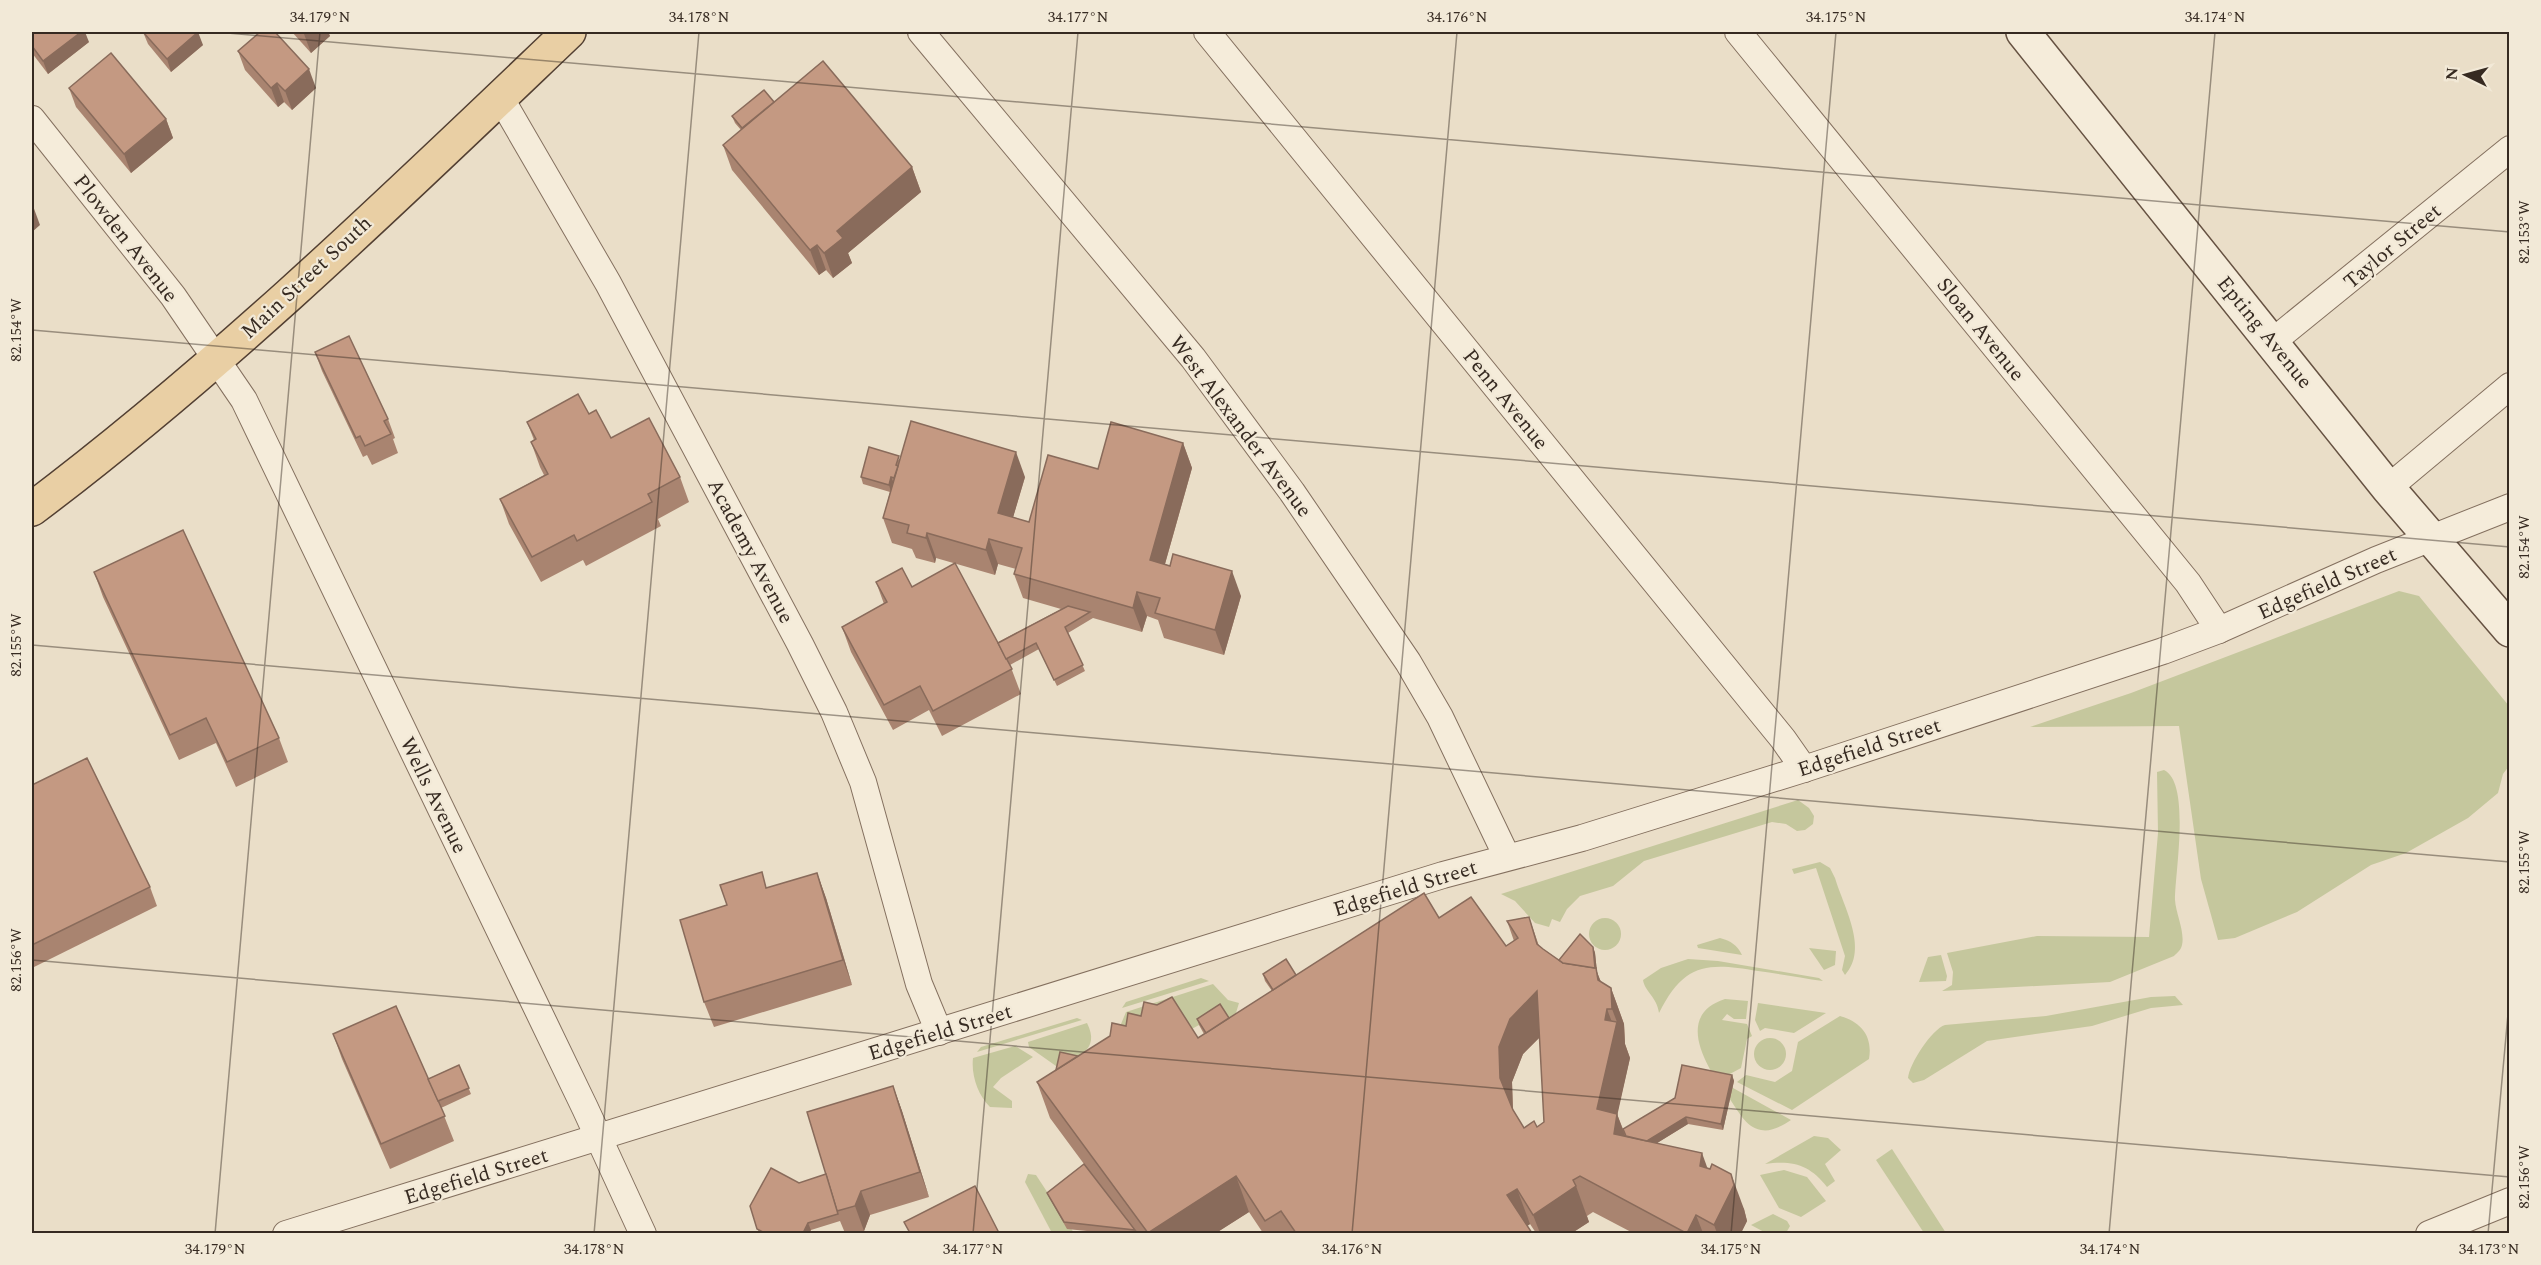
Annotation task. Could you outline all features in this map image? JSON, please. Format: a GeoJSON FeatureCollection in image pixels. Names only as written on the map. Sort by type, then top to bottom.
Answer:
{"type":"FeatureCollection","features":[{"type":"Feature","properties":{"kind":"main road","name":"Main Street South"},"geometry":{"type":"LineString","coordinates":[[32,509],[126,437],[216,361],[569,32]]}},
{"type":"Feature","properties":{"kind":"street","name":"Penn Avenue"},"geometry":{"type":"LineString","coordinates":[[1207,32],[1783,739],[1804,769]]}},
{"type":"Feature","properties":{"kind":"street","name":"Sloan Avenue"},"geometry":{"type":"LineString","coordinates":[[1738,32],[2181,574],[2219,630]]}},
{"type":"Feature","properties":{"kind":"street","name":"Epting Avenue"},"geometry":{"type":"LineString","coordinates":[[2023,32],[2388,488],[2510,630]]}},
{"type":"Feature","properties":{"kind":"street","name":"West Alexander Avenue"},"geometry":{"type":"LineString","coordinates":[[926,33],[1193,358],[1292,492],[1408,662],[1440,717],[1508,856]]}},
{"type":"Feature","properties":{"kind":"street","name":"Academy Avenue"},"geometry":{"type":"LineString","coordinates":[[500,97],[608,283],[834,712],[863,782],[919,984],[939,1032]]}},
{"type":"Feature","properties":{"kind":"street","name":"Plowden Avenue"},"geometry":{"type":"LineString","coordinates":[[32,119],[173,296],[216,361]]}},
{"type":"Feature","properties":{"kind":"street","name":"Taylor Street"},"geometry":{"type":"LineString","coordinates":[[2272,342],[2510,149]]}},
{"type":"Feature","properties":{"kind":"street","name":"Wells Avenue"},"geometry":{"type":"LineString","coordinates":[[216,361],[244,400],[643,1233]]}},
{"type":"Feature","properties":{"kind":"street"},"geometry":{"type":"LineString","coordinates":[[2388,488],[2510,386]]}},
{"type":"Feature","properties":{"kind":"street","name":"Edgefield Street"},"geometry":{"type":"LineString","coordinates":[[286,1233],[1508,856],[1582,838],[1804,769],[2219,630],[2376,560],[2510,507]]}},
{"type":"Feature","properties":{"kind":"street"},"geometry":{"type":"LineString","coordinates":[[2429,1233],[2510,1201]]}},
{"type":"Feature","properties":{"kind":"green space"},"geometry":{"type":"Polygon","coordinates":[[[2399,591],[2419,596],[2509,706],[2509,766],[2503,774],[2498,793],[2468,818],[2406,853],[2371,865],[2297,912],[2235,938],[2218,940],[2201,879],[2179,726],[2030,727],[2131,693],[2399,591]]]}},
{"type":"Feature","properties":{"kind":"green space"},"geometry":{"type":"Polygon","coordinates":[[[2164,770],[2172,778],[2179,809],[2180,829],[2175,900],[2183,940],[2178,953],[2110,982],[1942,991],[1952,985],[1953,972],[1947,953],[2037,936],[2149,937],[2158,833],[2157,772],[2164,770]]]}},
{"type":"Feature","properties":{"kind":"green space"},"geometry":{"type":"Polygon","coordinates":[[[1798,800],[1809,808],[1814,816],[1813,824],[1805,830],[1797,831],[1786,824],[1772,822],[1644,861],[1613,886],[1580,896],[1567,909],[1560,922],[1552,919],[1549,927],[1535,923],[1515,901],[1501,894],[1798,800]]]}},
{"type":"Feature","properties":{"kind":"green space"},"geometry":{"type":"Polygon","coordinates":[[[1820,862],[1830,868],[1835,878],[1855,941],[1852,965],[1845,975],[1842,970],[1845,956],[1816,868],[1794,874],[1792,869],[1820,862]]]}},
{"type":"Feature","properties":{"kind":"green space"},"geometry":{"type":"Polygon","coordinates":[[[1605,918],[1616,923],[1621,934],[1616,945],[1605,950],[1594,945],[1589,934],[1594,923],[1605,918]]]}},
{"type":"Feature","properties":{"kind":"green space"},"geometry":{"type":"Polygon","coordinates":[[[1720,938],[1733,944],[1742,955],[1698,948],[1697,945],[1720,938]]]}},
{"type":"Feature","properties":{"kind":"green space"},"geometry":{"type":"Polygon","coordinates":[[[1809,948],[1836,951],[1835,965],[1824,970],[1809,948]]]}},
{"type":"Feature","properties":{"kind":"green space"},"geometry":{"type":"Polygon","coordinates":[[[1941,955],[1947,976],[1946,981],[1919,982],[1928,957],[1941,955]]]}},
{"type":"Feature","properties":{"kind":"green space"},"geometry":{"type":"Polygon","coordinates":[[[1688,959],[1718,961],[1819,978],[1823,981],[1740,968],[1711,967],[1688,975],[1668,996],[1659,1013],[1643,980],[1661,968],[1688,959]]]}},
{"type":"Feature","properties":{"kind":"green space"},"geometry":{"type":"Polygon","coordinates":[[[1201,978],[1209,981],[1122,1008],[1126,1002],[1201,978]]]}},
{"type":"Feature","properties":{"kind":"green space"},"geometry":{"type":"Polygon","coordinates":[[[1213,984],[1228,1000],[1239,1003],[1232,1026],[1199,1025],[1170,1041],[1116,1036],[1126,1012],[1213,984]]]}},
{"type":"Feature","properties":{"kind":"green space"},"geometry":{"type":"Polygon","coordinates":[[[2175,996],[2183,1005],[2151,1008],[2092,1026],[1987,1041],[1924,1080],[1913,1083],[1908,1078],[1912,1064],[1922,1048],[1934,1033],[1945,1025],[2046,1016],[2151,997],[2175,996]]]}},
{"type":"Feature","properties":{"kind":"green space"},"geometry":{"type":"Polygon","coordinates":[[[1725,999],[1748,1001],[1746,1019],[1734,1019],[1727,1014],[1722,1020],[1747,1024],[1752,1036],[1747,1039],[1741,1068],[1728,1075],[1733,1088],[1791,1120],[1776,1128],[1761,1130],[1746,1122],[1712,1074],[1705,1059],[1698,1031],[1700,1018],[1709,1007],[1725,999]]]}},
{"type":"Feature","properties":{"kind":"green space"},"geometry":{"type":"Polygon","coordinates":[[[1758,1003],[1826,1013],[1794,1033],[1765,1028],[1760,1031],[1755,1020],[1758,1003]]]}},
{"type":"Feature","properties":{"kind":"green space"},"geometry":{"type":"Polygon","coordinates":[[[1840,1016],[1854,1022],[1864,1031],[1869,1043],[1869,1059],[1792,1110],[1737,1082],[1746,1075],[1775,1082],[1792,1071],[1798,1042],[1840,1016]]]}},
{"type":"Feature","properties":{"kind":"green space"},"geometry":{"type":"Polygon","coordinates":[[[1077,1018],[1082,1020],[977,1052],[981,1047],[1077,1018]]]}},
{"type":"Feature","properties":{"kind":"green space"},"geometry":{"type":"Polygon","coordinates":[[[1087,1023],[1091,1033],[1089,1047],[1079,1056],[1064,1063],[1056,1066],[1029,1047],[1028,1042],[1087,1023]]]}},
{"type":"Feature","properties":{"kind":"green space"},"geometry":{"type":"Polygon","coordinates":[[[1770,1038],[1781,1043],[1786,1054],[1781,1065],[1770,1070],[1759,1065],[1754,1054],[1759,1043],[1770,1038]]]}},
{"type":"Feature","properties":{"kind":"green space"},"geometry":{"type":"Polygon","coordinates":[[[1015,1046],[1033,1057],[1001,1078],[993,1087],[1012,1101],[1012,1108],[990,1107],[976,1084],[973,1058],[1015,1046]]]}},
{"type":"Feature","properties":{"kind":"green space"},"geometry":{"type":"Polygon","coordinates":[[[1814,1136],[1828,1138],[1841,1150],[1825,1164],[1835,1181],[1827,1187],[1814,1174],[1800,1166],[1784,1163],[1765,1164],[1814,1136]]]}},
{"type":"Feature","properties":{"kind":"green space"},"geometry":{"type":"Polygon","coordinates":[[[1892,1149],[1946,1233],[1924,1233],[1876,1160],[1892,1149]]]}},
{"type":"Feature","properties":{"kind":"green space"},"geometry":{"type":"Polygon","coordinates":[[[1784,1170],[1807,1177],[1826,1201],[1801,1217],[1779,1208],[1760,1175],[1784,1170]]]}},
{"type":"Feature","properties":{"kind":"green space"},"geometry":{"type":"Polygon","coordinates":[[[1028,1174],[1036,1175],[1074,1233],[1052,1233],[1025,1182],[1028,1174]]]}},
{"type":"Feature","properties":{"kind":"green space"},"geometry":{"type":"Polygon","coordinates":[[[1773,1214],[1787,1221],[1790,1226],[1786,1233],[1766,1233],[1751,1225],[1773,1214]]]}},
{"type":"Feature","properties":{"kind":"building"},"geometry":{"type":"Polygon","coordinates":[[[32,32],[81,32],[43,61],[32,46],[32,32]]]}},
{"type":"Feature","properties":{"kind":"building"},"geometry":{"type":"Polygon","coordinates":[[[143,32],[198,32],[167,59],[143,32]]]}},
{"type":"Feature","properties":{"kind":"building"},"geometry":{"type":"Polygon","coordinates":[[[260,32],[275,32],[309,69],[285,91],[277,83],[271,88],[238,51],[260,32]]]}},
{"type":"Feature","properties":{"kind":"building"},"geometry":{"type":"Polygon","coordinates":[[[111,53],[166,119],[124,154],[69,88],[111,53]]]}},
{"type":"Feature","properties":{"kind":"building"},"geometry":{"type":"Polygon","coordinates":[[[823,61],[912,167],[837,231],[843,238],[824,253],[817,245],[810,250],[723,145],[823,61]]]}},
{"type":"Feature","properties":{"kind":"building"},"geometry":{"type":"Polygon","coordinates":[[[764,90],[774,102],[742,128],[732,116],[764,90]]]}},
{"type":"Feature","properties":{"kind":"building"},"geometry":{"type":"Polygon","coordinates":[[[349,336],[388,419],[384,421],[391,434],[365,446],[360,436],[356,438],[315,352],[349,336]]]}},
{"type":"Feature","properties":{"kind":"building"},"geometry":{"type":"Polygon","coordinates":[[[578,394],[589,414],[596,410],[611,438],[649,418],[680,477],[648,494],[652,502],[577,541],[574,535],[532,557],[500,499],[548,474],[531,442],[536,439],[527,422],[578,394]]]}},
{"type":"Feature","properties":{"kind":"building"},"geometry":{"type":"Polygon","coordinates":[[[911,421],[1016,452],[998,513],[1029,522],[1048,455],[1098,469],[1111,422],[1183,443],[1150,560],[1170,566],[1173,554],[1232,571],[1215,630],[1155,613],[1160,598],[1137,592],[1133,608],[1014,574],[1022,548],[989,539],[986,550],[927,533],[926,538],[907,533],[909,525],[883,518],[911,421]]]}},
{"type":"Feature","properties":{"kind":"building"},"geometry":{"type":"Polygon","coordinates":[[[869,447],[899,456],[894,478],[891,477],[889,485],[861,477],[869,447]]]}},
{"type":"Feature","properties":{"kind":"building"},"geometry":{"type":"Polygon","coordinates":[[[183,530],[279,738],[227,762],[206,718],[170,735],[94,572],[183,530]]]}},
{"type":"Feature","properties":{"kind":"building"},"geometry":{"type":"Polygon","coordinates":[[[955,563],[1012,669],[933,711],[920,686],[884,705],[842,627],[887,602],[876,582],[902,568],[912,587],[955,563]]]}},
{"type":"Feature","properties":{"kind":"building"},"geometry":{"type":"Polygon","coordinates":[[[1068,606],[1090,612],[1065,627],[1083,665],[1054,680],[1036,643],[1006,659],[998,643],[1068,606]]]}},
{"type":"Feature","properties":{"kind":"building"},"geometry":{"type":"Polygon","coordinates":[[[87,758],[150,887],[32,945],[32,785],[87,758]]]}},
{"type":"Feature","properties":{"kind":"building"},"geometry":{"type":"Polygon","coordinates":[[[762,872],[766,888],[817,873],[843,960],[704,1002],[680,920],[727,905],[720,885],[762,872]]]}},
{"type":"Feature","properties":{"kind":"building"},"geometry":{"type":"Polygon","coordinates":[[[1424,893],[1439,918],[1471,897],[1506,946],[1518,938],[1507,921],[1529,917],[1537,944],[1563,963],[1596,968],[1598,980],[1611,988],[1612,1009],[1607,1009],[1605,1020],[1617,1022],[1597,1109],[1617,1114],[1614,1134],[1702,1153],[1700,1166],[1710,1169],[1712,1164],[1731,1174],[1734,1185],[1714,1225],[1696,1215],[1687,1233],[1580,1176],[1573,1180],[1576,1186],[1533,1215],[1517,1189],[1507,1195],[1532,1233],[1296,1233],[1281,1211],[1265,1221],[1236,1176],[1148,1233],[1037,1082],[1110,1036],[1112,1023],[1126,1026],[1128,1013],[1141,1016],[1144,1002],[1157,1005],[1172,997],[1198,1038],[1424,893]],[[1537,991],[1510,1019],[1499,1047],[1500,1078],[1513,1110],[1524,1128],[1534,1121],[1537,1127],[1544,1122],[1537,991]]]}},
{"type":"Feature","properties":{"kind":"building"},"geometry":{"type":"Polygon","coordinates":[[[1580,934],[1593,947],[1595,968],[1563,963],[1559,960],[1580,934]]]}},
{"type":"Feature","properties":{"kind":"building"},"geometry":{"type":"Polygon","coordinates":[[[1286,959],[1296,975],[1273,990],[1263,974],[1286,959]]]}},
{"type":"Feature","properties":{"kind":"building"},"geometry":{"type":"Polygon","coordinates":[[[1220,1004],[1229,1018],[1206,1033],[1197,1019],[1220,1004]]]}},
{"type":"Feature","properties":{"kind":"building"},"geometry":{"type":"Polygon","coordinates":[[[396,1006],[445,1116],[381,1144],[333,1034],[396,1006]]]}},
{"type":"Feature","properties":{"kind":"building"},"geometry":{"type":"Polygon","coordinates":[[[1060,1052],[1078,1056],[1056,1070],[1060,1052]]]}},
{"type":"Feature","properties":{"kind":"building"},"geometry":{"type":"Polygon","coordinates":[[[459,1065],[469,1088],[438,1101],[428,1079],[459,1065]]]}},
{"type":"Feature","properties":{"kind":"building"},"geometry":{"type":"Polygon","coordinates":[[[1682,1065],[1732,1075],[1721,1124],[1686,1117],[1647,1141],[1626,1136],[1623,1129],[1675,1098],[1682,1065]]]}},
{"type":"Feature","properties":{"kind":"building"},"geometry":{"type":"Polygon","coordinates":[[[893,1086],[920,1172],[861,1191],[855,1206],[837,1211],[807,1112],[893,1086]]]}},
{"type":"Feature","properties":{"kind":"building"},"geometry":{"type":"Polygon","coordinates":[[[1084,1164],[1135,1230],[1064,1222],[1047,1193],[1084,1164]]]}},
{"type":"Feature","properties":{"kind":"building"},"geometry":{"type":"Polygon","coordinates":[[[771,1168],[799,1183],[826,1174],[838,1214],[808,1223],[803,1233],[765,1233],[757,1229],[750,1206],[771,1168]]]}},
{"type":"Feature","properties":{"kind":"building"},"geometry":{"type":"Polygon","coordinates":[[[975,1186],[999,1233],[910,1233],[904,1222],[975,1186]]]}}]}
